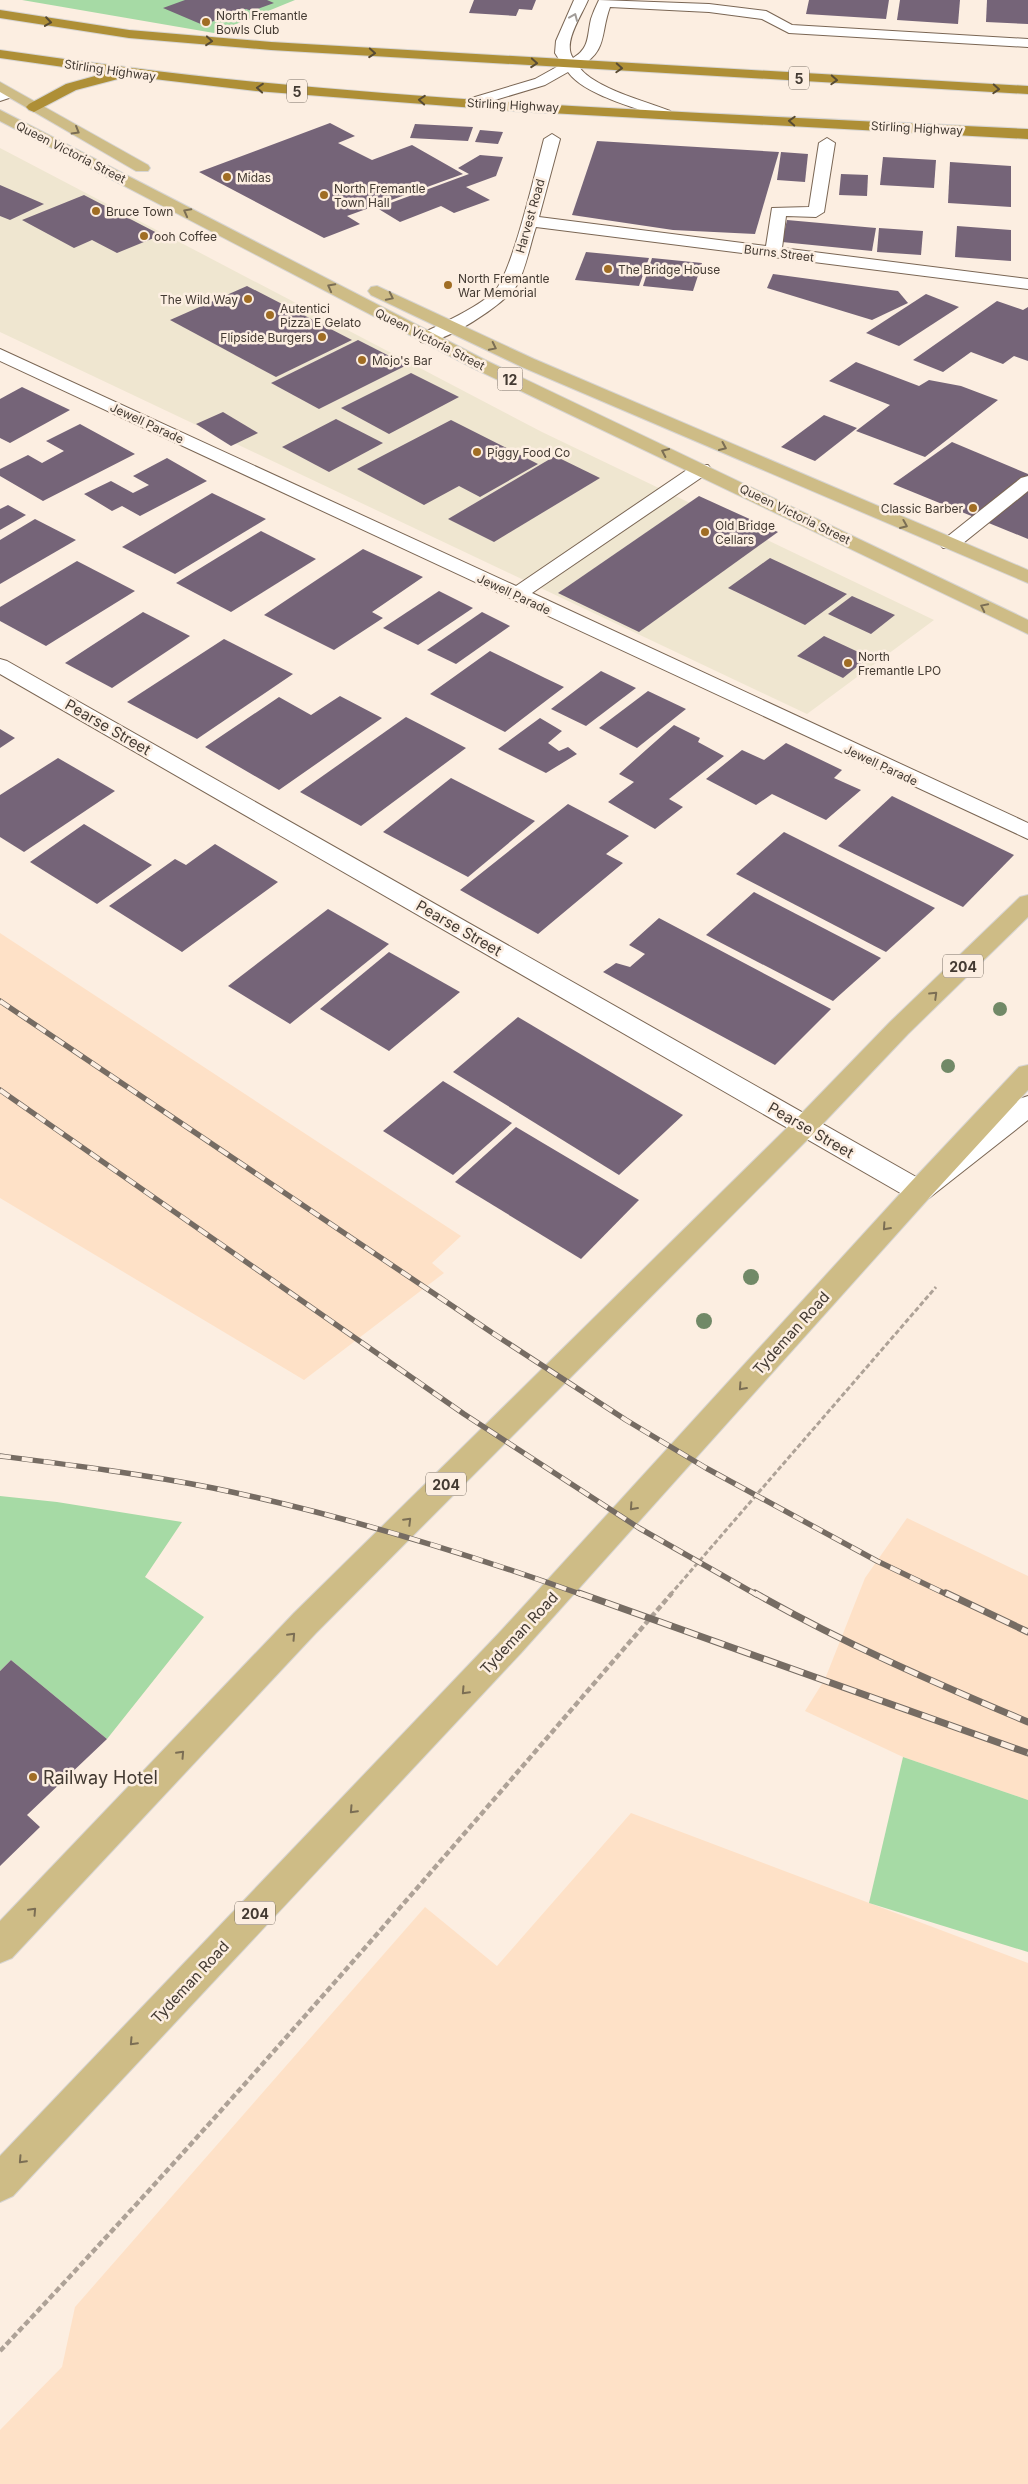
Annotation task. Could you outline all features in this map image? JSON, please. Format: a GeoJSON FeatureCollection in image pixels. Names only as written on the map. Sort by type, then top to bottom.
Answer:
{"type":"FeatureCollection","features":[{"type":"Feature","properties":{"kind":"highway","name":"5"},"geometry":{"type":"LineString","coordinates":[[0,14],[129,34],[196,40],[571,65],[1028,90]]}},
{"type":"Feature","properties":{"kind":"highway","name":"Stirling Highway"},"geometry":{"type":"LineString","coordinates":[[0,54],[124,73],[337,95],[1028,134]]}},
{"type":"Feature","properties":{"kind":"highway"},"geometry":{"type":"LineString","coordinates":[[34,107],[71,87],[124,73]]}},
{"type":"Feature","properties":{"kind":"main road","name":"Queen Victoria Street"},"geometry":{"type":"LineString","coordinates":[[3,92],[34,107],[152,174]]}},
{"type":"Feature","properties":{"kind":"main road","name":"Queen Victoria Street"},"geometry":{"type":"LineString","coordinates":[[0,115],[478,364],[701,469],[1028,628]]}},
{"type":"Feature","properties":{"kind":"main road","name":"Queen Victoria Street"},"geometry":{"type":"LineString","coordinates":[[363,284],[528,363],[1028,577]]}},
{"type":"Feature","properties":{"kind":"main road","name":"204"},"geometry":{"type":"LineString","coordinates":[[0,1946],[305,1623],[805,1126],[899,1028],[1028,903]]}},
{"type":"Feature","properties":{"kind":"main road","name":"Tydeman Road"},"geometry":{"type":"LineString","coordinates":[[0,2183],[510,1643],[919,1191],[1028,1074]]}},
{"type":"Feature","properties":{"kind":"street"},"geometry":{"type":"LineString","coordinates":[[581,0],[563,42],[562,54],[578,76],[594,86],[665,114]]}},
{"type":"Feature","properties":{"kind":"street"},"geometry":{"type":"LineString","coordinates":[[470,103],[540,82],[587,56],[596,41],[598,20],[606,2],[709,8],[766,15],[789,29],[1028,43]]}},
{"type":"Feature","properties":{"kind":"street","name":"Harvest Road"},"geometry":{"type":"LineString","coordinates":[[427,338],[499,296],[504,290],[512,276],[530,221],[552,139]]}},
{"type":"Feature","properties":{"kind":"street"},"geometry":{"type":"LineString","coordinates":[[773,253],[778,211],[816,212],[827,143]]}},
{"type":"Feature","properties":{"kind":"street","name":"Burns Street"},"geometry":{"type":"LineString","coordinates":[[530,221],[1028,284]]}},
{"type":"Feature","properties":{"kind":"street","name":"Jewell Parade"},"geometry":{"type":"LineString","coordinates":[[0,354],[1028,832]]}},
{"type":"Feature","properties":{"kind":"street"},"geometry":{"type":"LineString","coordinates":[[516,595],[701,469]]}},
{"type":"Feature","properties":{"kind":"street"},"geometry":{"type":"LineString","coordinates":[[950,544],[1028,482]]}},
{"type":"Feature","properties":{"kind":"street","name":"Pearse Street"},"geometry":{"type":"LineString","coordinates":[[0,665],[919,1191]]}},
{"type":"Feature","properties":{"kind":"street"},"geometry":{"type":"LineString","coordinates":[[919,1191],[1028,1106]]}},
{"type":"Feature","properties":{"kind":"path"},"geometry":{"type":"LineString","coordinates":[[0,2351],[108,2238],[461,1836],[936,1287]]}},
{"type":"Feature","properties":{"kind":"shaded area"},"geometry":{"type":"Polygon","coordinates":[[[0,148],[542,432],[934,620],[807,714],[0,332],[0,148]]]}},
{"type":"Feature","properties":{"kind":"shaded area"},"geometry":{"type":"Polygon","coordinates":[[[0,933],[461,1236],[432,1263],[444,1273],[304,1380],[0,1198],[0,933]]]}},
{"type":"Feature","properties":{"kind":"shaded area"},"geometry":{"type":"Polygon","coordinates":[[[907,1518],[1028,1576],[1028,1800],[903,1757],[805,1711],[825,1679],[865,1578],[907,1518]]]}},
{"type":"Feature","properties":{"kind":"shaded area"},"geometry":{"type":"Polygon","coordinates":[[[631,1813],[1028,1963],[1028,2484],[0,2484],[0,2430],[62,2367],[75,2307],[425,1907],[497,1966],[631,1813]]]}},
{"type":"Feature","properties":{"kind":"green space","name":"North Fremantle Bowls Club"},"geometry":{"type":"Polygon","coordinates":[[[22,0],[295,0],[214,33],[22,0]]]}},
{"type":"Feature","properties":{"kind":"green space"},"geometry":{"type":"Polygon","coordinates":[[[0,1496],[57,1502],[182,1522],[145,1577],[204,1617],[107,1739],[11,1660],[0,1671],[0,1496]]]}},
{"type":"Feature","properties":{"kind":"green space"},"geometry":{"type":"Polygon","coordinates":[[[903,1757],[1028,1800],[1028,1952],[869,1903],[903,1757]]]}},
{"type":"Feature","properties":{"kind":"building"},"geometry":{"type":"Polygon","coordinates":[[[185,0],[267,0],[274,3],[252,11],[246,9],[203,25],[163,8],[185,0]]]}},
{"type":"Feature","properties":{"kind":"building"},"geometry":{"type":"Polygon","coordinates":[[[474,0],[536,0],[532,10],[519,9],[516,16],[469,13],[474,0]]]}},
{"type":"Feature","properties":{"kind":"building"},"geometry":{"type":"Polygon","coordinates":[[[809,0],[889,0],[886,19],[806,14],[809,0]]]}},
{"type":"Feature","properties":{"kind":"building"},"geometry":{"type":"Polygon","coordinates":[[[900,0],[960,0],[958,24],[897,20],[900,0]]]}},
{"type":"Feature","properties":{"kind":"building"},"geometry":{"type":"Polygon","coordinates":[[[987,0],[1028,0],[1028,24],[986,22],[987,0]]]}},
{"type":"Feature","properties":{"kind":"building","name":"North Fremantle Town Hall"},"geometry":{"type":"Polygon","coordinates":[[[330,123],[355,136],[338,143],[372,160],[412,145],[463,174],[347,216],[360,224],[324,238],[199,172],[330,123]]]}},
{"type":"Feature","properties":{"kind":"building"},"geometry":{"type":"Polygon","coordinates":[[[415,124],[473,127],[468,141],[410,138],[415,124]]]}},
{"type":"Feature","properties":{"kind":"building"},"geometry":{"type":"Polygon","coordinates":[[[480,130],[503,132],[498,144],[475,142],[480,130]]]}},
{"type":"Feature","properties":{"kind":"building"},"geometry":{"type":"Polygon","coordinates":[[[597,141],[779,152],[755,234],[673,230],[572,215],[597,141]]]}},
{"type":"Feature","properties":{"kind":"building"},"geometry":{"type":"Polygon","coordinates":[[[781,152],[808,154],[805,182],[777,180],[781,152]]]}},
{"type":"Feature","properties":{"kind":"building"},"geometry":{"type":"Polygon","coordinates":[[[480,155],[503,157],[496,176],[466,187],[490,200],[454,213],[441,206],[400,222],[377,208],[469,174],[458,168],[480,155]]]}},
{"type":"Feature","properties":{"kind":"building"},"geometry":{"type":"Polygon","coordinates":[[[883,157],[936,160],[934,188],[880,185],[883,157]]]}},
{"type":"Feature","properties":{"kind":"building"},"geometry":{"type":"Polygon","coordinates":[[[950,162],[1011,166],[1011,207],[948,203],[950,162]]]}},
{"type":"Feature","properties":{"kind":"building"},"geometry":{"type":"Polygon","coordinates":[[[841,174],[868,175],[867,196],[839,195],[841,174]]]}},
{"type":"Feature","properties":{"kind":"building"},"geometry":{"type":"Polygon","coordinates":[[[0,185],[44,204],[10,220],[0,216],[0,185]]]}},
{"type":"Feature","properties":{"kind":"building"},"geometry":{"type":"Polygon","coordinates":[[[84,195],[161,235],[117,253],[92,240],[74,248],[22,220],[84,195]]]}},
{"type":"Feature","properties":{"kind":"building"},"geometry":{"type":"Polygon","coordinates":[[[787,220],[876,228],[872,251],[782,242],[787,220]]]}},
{"type":"Feature","properties":{"kind":"building"},"geometry":{"type":"Polygon","coordinates":[[[957,226],[1011,230],[1011,261],[955,257],[957,226]]]}},
{"type":"Feature","properties":{"kind":"building"},"geometry":{"type":"Polygon","coordinates":[[[879,228],[923,231],[921,255],[877,252],[879,228]]]}},
{"type":"Feature","properties":{"kind":"building"},"geometry":{"type":"Polygon","coordinates":[[[586,252],[649,258],[639,286],[575,280],[586,252]]]}},
{"type":"Feature","properties":{"kind":"building"},"geometry":{"type":"Polygon","coordinates":[[[652,258],[702,263],[693,291],[643,286],[652,258]]]}},
{"type":"Feature","properties":{"kind":"building"},"geometry":{"type":"Polygon","coordinates":[[[773,274],[898,291],[908,303],[872,320],[767,288],[773,274]]]}},
{"type":"Feature","properties":{"kind":"building"},"geometry":{"type":"Polygon","coordinates":[[[247,286],[352,340],[276,377],[170,320],[247,286]]]}},
{"type":"Feature","properties":{"kind":"building"},"geometry":{"type":"Polygon","coordinates":[[[926,294],[959,307],[899,346],[866,333],[926,294]]]}},
{"type":"Feature","properties":{"kind":"building"},"geometry":{"type":"Polygon","coordinates":[[[997,301],[1023,310],[1028,307],[1028,361],[1014,356],[1003,364],[971,352],[943,372],[913,360],[997,301]]]}},
{"type":"Feature","properties":{"kind":"building"},"geometry":{"type":"Polygon","coordinates":[[[358,340],[407,365],[319,409],[271,383],[358,340]]]}},
{"type":"Feature","properties":{"kind":"building"},"geometry":{"type":"Polygon","coordinates":[[[856,362],[919,386],[929,380],[961,386],[998,400],[925,457],[856,431],[890,405],[829,381],[856,362]]]}},
{"type":"Feature","properties":{"kind":"building"},"geometry":{"type":"Polygon","coordinates":[[[411,373],[459,397],[389,434],[341,408],[411,373]]]}},
{"type":"Feature","properties":{"kind":"building"},"geometry":{"type":"Polygon","coordinates":[[[22,387],[70,410],[10,443],[0,438],[0,399],[22,387]]]}},
{"type":"Feature","properties":{"kind":"building"},"geometry":{"type":"Polygon","coordinates":[[[223,412],[258,433],[231,446],[196,424],[223,412]]]}},
{"type":"Feature","properties":{"kind":"building"},"geometry":{"type":"Polygon","coordinates":[[[824,415],[857,428],[815,461],[781,447],[824,415]]]}},
{"type":"Feature","properties":{"kind":"building"},"geometry":{"type":"Polygon","coordinates":[[[336,419],[383,443],[329,472],[282,447],[336,419]]]}},
{"type":"Feature","properties":{"kind":"building"},"geometry":{"type":"Polygon","coordinates":[[[451,420],[538,464],[480,497],[459,486],[424,505],[357,469],[451,420]]]}},
{"type":"Feature","properties":{"kind":"building"},"geometry":{"type":"Polygon","coordinates":[[[80,424],[135,454],[43,501],[0,476],[0,469],[28,455],[42,463],[64,451],[46,441],[80,424]]]}},
{"type":"Feature","properties":{"kind":"building"},"geometry":{"type":"Polygon","coordinates":[[[952,442],[1028,474],[1028,539],[893,484],[952,442]]]}},
{"type":"Feature","properties":{"kind":"building"},"geometry":{"type":"Polygon","coordinates":[[[555,456],[600,478],[494,542],[448,519],[555,456]]]}},
{"type":"Feature","properties":{"kind":"building"},"geometry":{"type":"Polygon","coordinates":[[[167,458],[207,481],[140,516],[122,506],[112,511],[84,494],[111,481],[133,493],[149,485],[133,476],[167,458]]]}},
{"type":"Feature","properties":{"kind":"building"},"geometry":{"type":"Polygon","coordinates":[[[212,493],[266,519],[175,574],[122,547],[212,493]]]}},
{"type":"Feature","properties":{"kind":"building"},"geometry":{"type":"Polygon","coordinates":[[[699,496],[778,532],[639,632],[558,593],[699,496]]]}},
{"type":"Feature","properties":{"kind":"building"},"geometry":{"type":"Polygon","coordinates":[[[8,505],[26,515],[0,530],[0,509],[8,505]]]}},
{"type":"Feature","properties":{"kind":"building"},"geometry":{"type":"Polygon","coordinates":[[[35,519],[76,540],[0,584],[0,540],[35,519]]]}},
{"type":"Feature","properties":{"kind":"building"},"geometry":{"type":"Polygon","coordinates":[[[261,531],[316,559],[231,612],[176,583],[261,531]]]}},
{"type":"Feature","properties":{"kind":"building"},"geometry":{"type":"Polygon","coordinates":[[[363,549],[423,577],[372,612],[383,618],[334,650],[264,615],[363,549]]]}},
{"type":"Feature","properties":{"kind":"building"},"geometry":{"type":"Polygon","coordinates":[[[770,558],[847,594],[805,625],[728,588],[770,558]]]}},
{"type":"Feature","properties":{"kind":"building"},"geometry":{"type":"Polygon","coordinates":[[[77,561],[135,591],[46,646],[0,621],[0,607],[77,561]]]}},
{"type":"Feature","properties":{"kind":"building"},"geometry":{"type":"Polygon","coordinates":[[[439,591],[473,608],[418,645],[383,628],[439,591]]]}},
{"type":"Feature","properties":{"kind":"building"},"geometry":{"type":"Polygon","coordinates":[[[852,596],[895,615],[871,634],[828,614],[852,596]]]}},
{"type":"Feature","properties":{"kind":"building"},"geometry":{"type":"Polygon","coordinates":[[[143,612],[190,636],[112,688],[65,663],[143,612]]]}},
{"type":"Feature","properties":{"kind":"building"},"geometry":{"type":"Polygon","coordinates":[[[482,612],[510,626],[456,664],[427,650],[482,612]]]}},
{"type":"Feature","properties":{"kind":"building"},"geometry":{"type":"Polygon","coordinates":[[[824,636],[869,657],[843,678],[797,656],[824,636]]]}},
{"type":"Feature","properties":{"kind":"building"},"geometry":{"type":"Polygon","coordinates":[[[224,639],[293,674],[197,739],[127,702],[224,639]]]}},
{"type":"Feature","properties":{"kind":"building"},"geometry":{"type":"Polygon","coordinates":[[[490,651],[564,687],[505,732],[430,694],[490,651]]]}},
{"type":"Feature","properties":{"kind":"building"},"geometry":{"type":"Polygon","coordinates":[[[601,671],[636,688],[586,726],[551,709],[601,671]]]}},
{"type":"Feature","properties":{"kind":"building"},"geometry":{"type":"Polygon","coordinates":[[[648,691],[686,709],[637,748],[599,728],[648,691]]]}},
{"type":"Feature","properties":{"kind":"building"},"geometry":{"type":"Polygon","coordinates":[[[340,696],[382,718],[279,790],[205,747],[279,697],[311,715],[340,696]]]}},
{"type":"Feature","properties":{"kind":"building"},"geometry":{"type":"Polygon","coordinates":[[[406,717],[466,748],[361,826],[300,792],[406,717]]]}},
{"type":"Feature","properties":{"kind":"building"},"geometry":{"type":"Polygon","coordinates":[[[540,718],[562,731],[548,743],[559,751],[568,747],[577,754],[546,773],[498,749],[540,718]]]}},
{"type":"Feature","properties":{"kind":"building"},"geometry":{"type":"Polygon","coordinates":[[[674,725],[700,738],[698,742],[724,756],[669,799],[683,807],[655,829],[608,802],[634,782],[619,774],[674,725]]]}},
{"type":"Feature","properties":{"kind":"building"},"geometry":{"type":"Polygon","coordinates":[[[0,729],[15,738],[0,748],[0,729]]]}},
{"type":"Feature","properties":{"kind":"building"},"geometry":{"type":"Polygon","coordinates":[[[786,743],[842,770],[834,778],[861,790],[826,820],[772,794],[756,805],[706,779],[742,750],[764,760],[786,743]]]}},
{"type":"Feature","properties":{"kind":"building"},"geometry":{"type":"Polygon","coordinates":[[[58,758],[115,791],[24,852],[0,837],[0,795],[58,758]]]}},
{"type":"Feature","properties":{"kind":"building"},"geometry":{"type":"Polygon","coordinates":[[[451,778],[535,821],[468,877],[383,832],[451,778]]]}},
{"type":"Feature","properties":{"kind":"building"},"geometry":{"type":"Polygon","coordinates":[[[892,796],[1014,855],[963,907],[838,846],[892,796]]]}},
{"type":"Feature","properties":{"kind":"building"},"geometry":{"type":"Polygon","coordinates":[[[568,804],[629,836],[606,854],[623,863],[538,934],[460,890],[568,804]]]}},
{"type":"Feature","properties":{"kind":"building"},"geometry":{"type":"Polygon","coordinates":[[[84,824],[152,865],[97,904],[30,862],[84,824]]]}},
{"type":"Feature","properties":{"kind":"building"},"geometry":{"type":"Polygon","coordinates":[[[784,832],[935,908],[886,952],[736,874],[784,832]]]}},
{"type":"Feature","properties":{"kind":"building"},"geometry":{"type":"Polygon","coordinates":[[[215,844],[278,882],[182,952],[109,906],[175,859],[186,865],[215,844]]]}},
{"type":"Feature","properties":{"kind":"building"},"geometry":{"type":"Polygon","coordinates":[[[754,892],[881,958],[833,1001],[706,935],[754,892]]]}},
{"type":"Feature","properties":{"kind":"building"},"geometry":{"type":"Polygon","coordinates":[[[328,909],[389,944],[290,1024],[228,986],[328,909]]]}},
{"type":"Feature","properties":{"kind":"building"},"geometry":{"type":"Polygon","coordinates":[[[659,918],[831,1009],[775,1065],[603,972],[616,963],[630,967],[645,954],[629,945],[659,918]]]}},
{"type":"Feature","properties":{"kind":"building"},"geometry":{"type":"Polygon","coordinates":[[[389,952],[460,992],[389,1051],[320,1009],[389,952]]]}},
{"type":"Feature","properties":{"kind":"building"},"geometry":{"type":"Polygon","coordinates":[[[518,1017],[683,1115],[619,1175],[453,1072],[518,1017]]]}},
{"type":"Feature","properties":{"kind":"building"},"geometry":{"type":"Polygon","coordinates":[[[443,1081],[512,1123],[453,1175],[383,1131],[443,1081]]]}},
{"type":"Feature","properties":{"kind":"building"},"geometry":{"type":"Polygon","coordinates":[[[516,1127],[639,1200],[581,1259],[455,1182],[516,1127]]]}},
{"type":"Feature","properties":{"kind":"building","name":"Railway Hotel"},"geometry":{"type":"Polygon","coordinates":[[[11,1660],[107,1739],[27,1815],[40,1827],[0,1866],[0,1671],[11,1660]]]}},
{"type":"Feature","properties":{"kind":"railway"},"geometry":{"type":"LineString","coordinates":[[0,1001],[494,1334],[626,1420],[706,1468],[877,1561],[948,1595]]}},
{"type":"Feature","properties":{"kind":"railway"},"geometry":{"type":"LineString","coordinates":[[0,1090],[464,1414],[639,1528],[757,1595]]}},
{"type":"Feature","properties":{"kind":"railway"},"geometry":{"type":"LineString","coordinates":[[0,1456],[160,1478],[260,1498],[400,1535],[583,1595]]}},
{"type":"Feature","properties":{"kind":"railway"},"geometry":{"type":"LineString","coordinates":[[579,1593],[1028,1753]]}},
{"type":"Feature","properties":{"kind":"railway"},"geometry":{"type":"LineString","coordinates":[[755,1593],[822,1629],[890,1662],[1028,1722]]}},
{"type":"Feature","properties":{"kind":"railway"},"geometry":{"type":"LineString","coordinates":[[946,1593],[1028,1632]]}},
{"type":"Feature","properties":{"kind":"place","name":"North Fremantle Bowls Club"},"geometry":{"type":"Point","coordinates":[206,22]}},
{"type":"Feature","properties":{"kind":"place","name":"Midas"},"geometry":{"type":"Point","coordinates":[227,177]}},
{"type":"Feature","properties":{"kind":"place","name":"North Fremantle Town Hall"},"geometry":{"type":"Point","coordinates":[324,195]}},
{"type":"Feature","properties":{"kind":"place","name":"Bruce Town"},"geometry":{"type":"Point","coordinates":[96,211]}},
{"type":"Feature","properties":{"kind":"place","name":"ooh Coffee"},"geometry":{"type":"Point","coordinates":[144,236]}},
{"type":"Feature","properties":{"kind":"place","name":"The Bridge House"},"geometry":{"type":"Point","coordinates":[608,269]}},
{"type":"Feature","properties":{"kind":"place","name":"North Fremantle War Memorial"},"geometry":{"type":"Point","coordinates":[448,285]}},
{"type":"Feature","properties":{"kind":"place","name":"The Wild Way"},"geometry":{"type":"Point","coordinates":[248,299]}},
{"type":"Feature","properties":{"kind":"place","name":"Autentici Pizza E Gelato"},"geometry":{"type":"Point","coordinates":[270,315]}},
{"type":"Feature","properties":{"kind":"place","name":"Flipside Burgers"},"geometry":{"type":"Point","coordinates":[322,337]}},
{"type":"Feature","properties":{"kind":"place","name":"Mojo's Bar"},"geometry":{"type":"Point","coordinates":[362,360]}},
{"type":"Feature","properties":{"kind":"place","name":"Piggy Food Co"},"geometry":{"type":"Point","coordinates":[477,452]}},
{"type":"Feature","properties":{"kind":"place","name":"Classic Barber"},"geometry":{"type":"Point","coordinates":[973,508]}},
{"type":"Feature","properties":{"kind":"place","name":"Old Bridge Cellars"},"geometry":{"type":"Point","coordinates":[705,532]}},
{"type":"Feature","properties":{"kind":"place","name":"North Fremantle LPO"},"geometry":{"type":"Point","coordinates":[848,663]}},
{"type":"Feature","properties":{"kind":"place","name":"Railway Hotel"},"geometry":{"type":"Point","coordinates":[33,1777]}}]}
